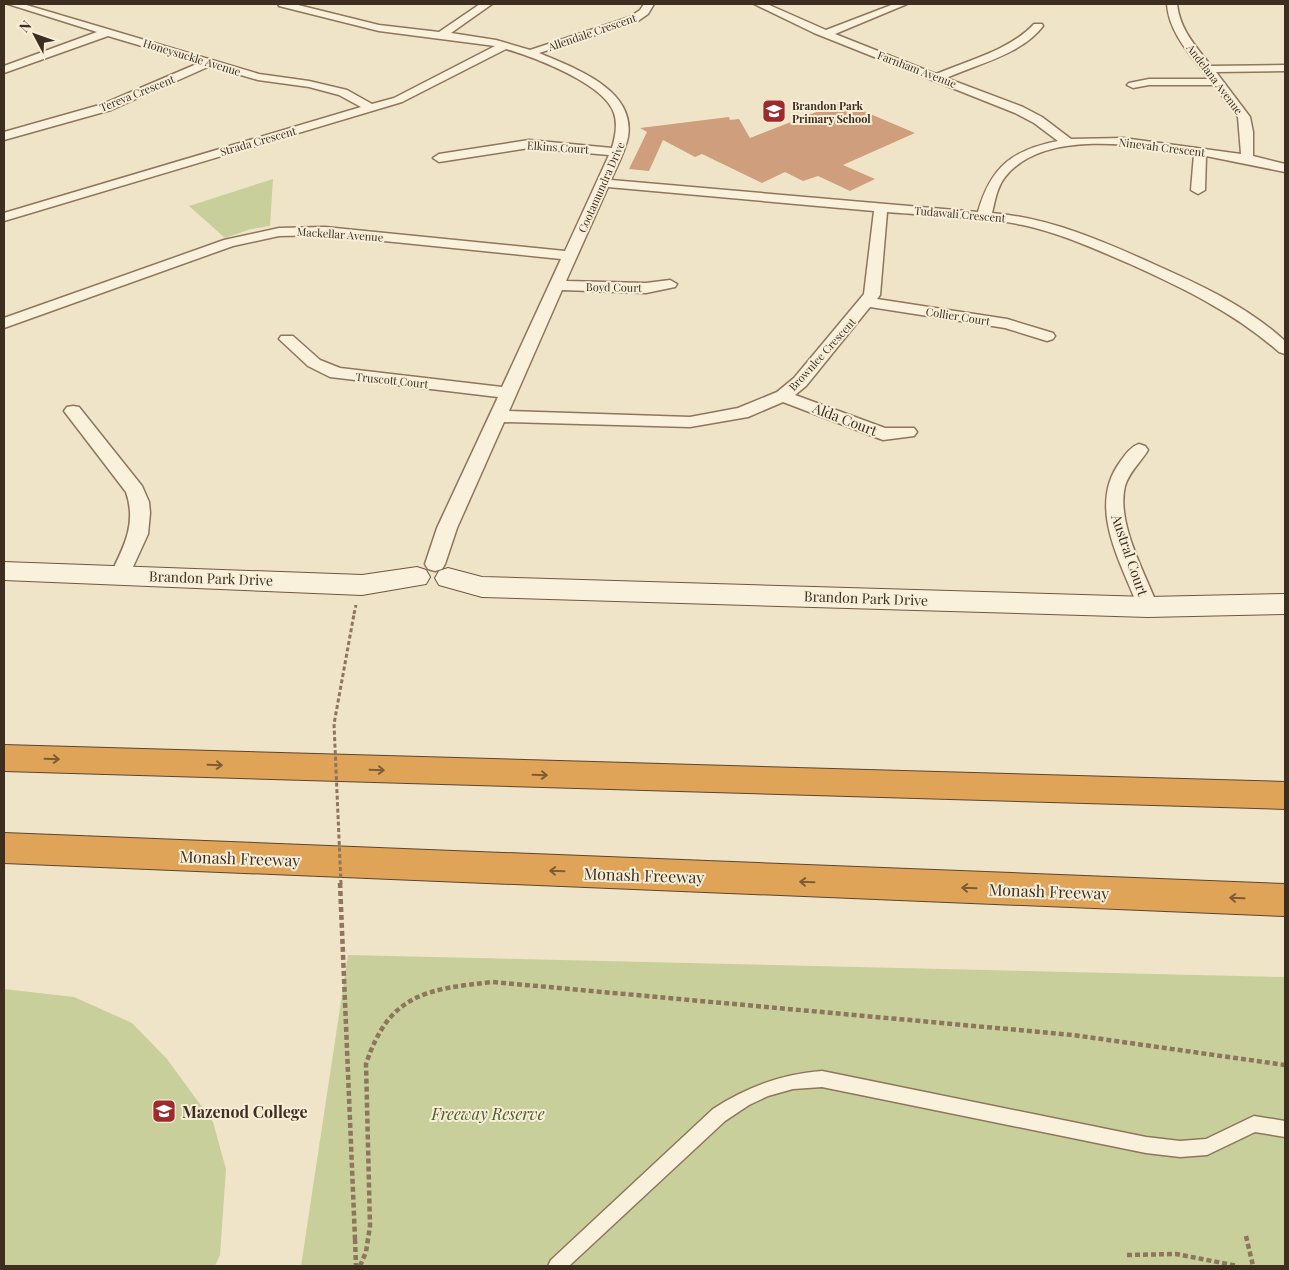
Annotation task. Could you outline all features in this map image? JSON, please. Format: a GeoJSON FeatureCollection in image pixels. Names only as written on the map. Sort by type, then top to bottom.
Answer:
{"type":"FeatureCollection","features":[{"type":"Feature","properties":{"kind":"highway"},"geometry":{"type":"LineString","coordinates":[[4,758],[829,784],[1285,796]]}},
{"type":"Feature","properties":{"kind":"highway","name":"Monash Freeway"},"geometry":{"type":"LineString","coordinates":[[4,848],[1285,900]]}},
{"type":"Feature","properties":{"kind":"street","name":"Honeysuckle Avenue"},"geometry":{"type":"LineString","coordinates":[[13,4],[258,77],[309,84],[343,92],[370,108]]}},
{"type":"Feature","properties":{"kind":"street","name":"Cootamundra Drive"},"geometry":{"type":"LineString","coordinates":[[283,4],[378,28],[442,35],[505,45],[530,53],[595,85],[613,101],[624,125],[624,132],[617,152],[447,528],[434,573]]}},
{"type":"Feature","properties":{"kind":"street"},"geometry":{"type":"LineString","coordinates":[[442,35],[459,20],[487,4]]}},
{"type":"Feature","properties":{"kind":"street","name":"Allendale Crescent"},"geometry":{"type":"LineString","coordinates":[[530,53],[634,20],[644,12],[649,4]]}},
{"type":"Feature","properties":{"kind":"street","name":"Farnham Avenue"},"geometry":{"type":"LineString","coordinates":[[759,4],[826,34],[1026,113],[1069,143]]}},
{"type":"Feature","properties":{"kind":"street"},"geometry":{"type":"LineString","coordinates":[[826,34],[902,4]]}},
{"type":"Feature","properties":{"kind":"street","name":"Andelana Avenue"},"geometry":{"type":"LineString","coordinates":[[1172,4],[1173,17],[1178,30],[1244,117],[1248,132],[1247,158]]}},
{"type":"Feature","properties":{"kind":"street"},"geometry":{"type":"LineString","coordinates":[[938,77],[1015,45],[1027,38],[1038,26]]}},
{"type":"Feature","properties":{"kind":"street"},"geometry":{"type":"LineString","coordinates":[[4,70],[108,32]]}},
{"type":"Feature","properties":{"kind":"street","name":"Strada Crescent"},"geometry":{"type":"LineString","coordinates":[[4,217],[414,94],[505,45]]}},
{"type":"Feature","properties":{"kind":"street","name":"Tereva Crescent"},"geometry":{"type":"LineString","coordinates":[[4,136],[107,107],[211,62]]}},
{"type":"Feature","properties":{"kind":"street"},"geometry":{"type":"LineString","coordinates":[[1207,69],[1285,68]]}},
{"type":"Feature","properties":{"kind":"street"},"geometry":{"type":"LineString","coordinates":[[1133,84],[1149,82],[1217,82]]}},
{"type":"Feature","properties":{"kind":"street","name":"Ninevah Crescent"},"geometry":{"type":"LineString","coordinates":[[984,216],[992,189],[998,177],[1007,167],[1031,153],[1069,143],[1125,142],[1247,158],[1285,168]]}},
{"type":"Feature","properties":{"kind":"street","name":"Elkins Court"},"geometry":{"type":"LineString","coordinates":[[439,158],[529,144],[617,152]]}},
{"type":"Feature","properties":{"kind":"street"},"geometry":{"type":"LineString","coordinates":[[1198,190],[1200,151]]}},
{"type":"Feature","properties":{"kind":"street","name":"Tudawali Crescent"},"geometry":{"type":"LineString","coordinates":[[603,183],[984,216],[1048,226],[1089,240],[1227,304],[1252,321],[1285,349]]}},
{"type":"Feature","properties":{"kind":"street","name":"Brownlee Crescent"},"geometry":{"type":"LineString","coordinates":[[498,416],[690,422],[742,413],[783,396],[800,382],[869,302],[874,291],[881,207]]}},
{"type":"Feature","properties":{"kind":"street","name":"Mackellar Avenue"},"geometry":{"type":"LineString","coordinates":[[4,323],[229,243],[279,232],[326,231],[570,256]]}},
{"type":"Feature","properties":{"kind":"street","name":"Boyd Court"},"geometry":{"type":"LineString","coordinates":[[557,285],[646,288],[670,284]]}},
{"type":"Feature","properties":{"kind":"street","name":"Collier Court"},"geometry":{"type":"LineString","coordinates":[[869,302],[1007,324],[1047,336]]}},
{"type":"Feature","properties":{"kind":"street","name":"Truscott Court"},"geometry":{"type":"LineString","coordinates":[[287,339],[314,363],[336,373],[508,393]]}},
{"type":"Feature","properties":{"kind":"street","name":"Alda Court"},"geometry":{"type":"LineString","coordinates":[[783,396],[883,434],[908,432]]}},
{"type":"Feature","properties":{"kind":"street"},"geometry":{"type":"LineString","coordinates":[[73,410],[135,490],[139,499],[143,515],[141,526],[120,575]]}},
{"type":"Feature","properties":{"kind":"street","name":"Austral Court"},"geometry":{"type":"LineString","coordinates":[[1139,450],[1117,484],[1113,501],[1118,526],[1148,607]]}},
{"type":"Feature","properties":{"kind":"street","name":"Brandon Park Drive"},"geometry":{"type":"LineString","coordinates":[[4,571],[362,585],[434,573],[482,587],[1148,607],[1285,604]]}},
{"type":"Feature","properties":{"kind":"lane"},"geometry":{"type":"LineString","coordinates":[[557,1266],[719,1116],[740,1100],[761,1089],[796,1079],[822,1079],[1146,1145],[1180,1149],[1207,1147],[1254,1124],[1285,1129]]}},
{"type":"Feature","properties":{"kind":"path"},"geometry":{"type":"LineString","coordinates":[[354,614],[334,724],[356,1266]]}},
{"type":"Feature","properties":{"kind":"path"},"geometry":{"type":"LineString","coordinates":[[360,1266],[366,1252],[370,1226],[366,1064],[371,1043],[385,1022],[404,1003],[428,992],[459,986],[503,983],[1072,1035],[1285,1065]]}},
{"type":"Feature","properties":{"kind":"path"},"geometry":{"type":"LineString","coordinates":[[1246,1236],[1252,1266]]}},
{"type":"Feature","properties":{"kind":"path"},"geometry":{"type":"LineString","coordinates":[[1127,1255],[1176,1254],[1238,1266]]}},
{"type":"Feature","properties":{"kind":"green space"},"geometry":{"type":"Polygon","coordinates":[[[273,179],[270,226],[251,229],[225,238],[189,206],[273,179]]]}},
{"type":"Feature","properties":{"kind":"green space","name":"Freeway Reserve"},"geometry":{"type":"Polygon","coordinates":[[[348,955],[1285,977],[1285,1266],[301,1266],[348,955]]]}},
{"type":"Feature","properties":{"kind":"green space"},"geometry":{"type":"Polygon","coordinates":[[[4,989],[74,997],[132,1023],[167,1059],[213,1122],[226,1169],[220,1255],[215,1266],[4,1266],[4,989]]]}},
{"type":"Feature","properties":{"kind":"building"},"geometry":{"type":"Polygon","coordinates":[[[842,102],[915,133],[843,165],[875,179],[850,191],[818,176],[803,181],[785,172],[762,183],[702,154],[695,157],[663,140],[649,171],[629,169],[647,132],[640,128],[729,117],[730,120],[739,119],[750,138],[842,102]]]}},
{"type":"Feature","properties":{"kind":"place","name":"Brandon Park Primary School"},"geometry":{"type":"Point","coordinates":[774,111]}},
{"type":"Feature","properties":{"kind":"place","name":"Mazenod College"},"geometry":{"type":"Point","coordinates":[164,1111]}}]}
